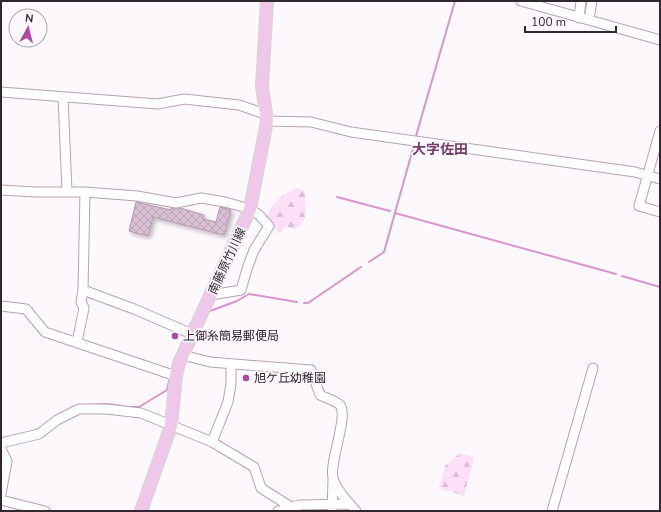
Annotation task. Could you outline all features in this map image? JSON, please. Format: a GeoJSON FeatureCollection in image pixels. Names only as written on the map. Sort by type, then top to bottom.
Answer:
{"type":"FeatureCollection","features":[{"type":"Feature","properties":{"kind":"main road","name":"南藤原竹川線"},"geometry":{"type":"LineString","coordinates":[[141,511],[171,426],[176,376],[182,355],[250,209],[266,118],[262,86],[267,1]]}},
{"type":"Feature","properties":{"kind":"street"},"geometry":{"type":"LineString","coordinates":[[521,1],[660,40]]}},
{"type":"Feature","properties":{"kind":"street"},"geometry":{"type":"LineString","coordinates":[[579,18],[581,1]]}},
{"type":"Feature","properties":{"kind":"street"},"geometry":{"type":"LineString","coordinates":[[589,20],[592,1]]}},
{"type":"Feature","properties":{"kind":"street"},"geometry":{"type":"LineString","coordinates":[[1,92],[158,104],[184,99],[198,100],[239,106],[266,118],[311,122],[347,131],[635,172],[660,179]]}},
{"type":"Feature","properties":{"kind":"street"},"geometry":{"type":"LineString","coordinates":[[63,97],[67,191]]}},
{"type":"Feature","properties":{"kind":"street"},"geometry":{"type":"LineString","coordinates":[[660,130],[657,151],[647,176],[639,206],[660,212]]}},
{"type":"Feature","properties":{"kind":"street"},"geometry":{"type":"LineString","coordinates":[[1,190],[86,192],[137,196],[176,203],[201,198],[225,202],[250,209],[269,226],[254,250],[241,290],[211,295]]}},
{"type":"Feature","properties":{"kind":"street"},"geometry":{"type":"LineString","coordinates":[[77,342],[84,308],[81,302],[83,290],[86,192]]}},
{"type":"Feature","properties":{"kind":"street"},"geometry":{"type":"LineString","coordinates":[[83,290],[192,334]]}},
{"type":"Feature","properties":{"kind":"street"},"geometry":{"type":"LineString","coordinates":[[1,306],[26,309],[45,332],[176,376]]}},
{"type":"Feature","properties":{"kind":"street"},"geometry":{"type":"LineString","coordinates":[[182,355],[210,362],[311,370],[320,395],[339,405],[342,411],[342,420],[332,466],[332,508]]}},
{"type":"Feature","properties":{"kind":"street"},"geometry":{"type":"LineString","coordinates":[[212,442],[228,402],[231,384],[231,364]]}},
{"type":"Feature","properties":{"kind":"street"},"geometry":{"type":"LineString","coordinates":[[552,511],[593,368]]}},
{"type":"Feature","properties":{"kind":"street"},"geometry":{"type":"LineString","coordinates":[[1,443],[39,434],[57,420],[79,409],[100,408],[141,414],[212,442],[254,467],[261,488],[291,507]]}},
{"type":"Feature","properties":{"kind":"street"},"geometry":{"type":"LineString","coordinates":[[1,449],[7,461],[1,494]]}},
{"type":"Feature","properties":{"kind":"street"},"geometry":{"type":"LineString","coordinates":[[333,480],[340,492],[356,511]]}},
{"type":"Feature","properties":{"kind":"street"},"geometry":{"type":"LineString","coordinates":[[1,500],[45,511]]}},
{"type":"Feature","properties":{"kind":"street"},"geometry":{"type":"LineString","coordinates":[[278,511],[300,505],[332,508],[350,504]]}},
{"type":"Feature","properties":{"kind":"green space"},"geometry":{"type":"Polygon","coordinates":[[[296,188],[305,191],[305,217],[303,222],[294,230],[286,226],[280,233],[266,219],[271,208],[279,198],[296,188]]]}},
{"type":"Feature","properties":{"kind":"green space"},"geometry":{"type":"Polygon","coordinates":[[[460,453],[474,457],[464,496],[439,488],[445,466],[460,453]]]}},
{"type":"Feature","properties":{"kind":"building"},"geometry":{"type":"Polygon","coordinates":[[[136,202],[171,210],[171,208],[180,208],[204,215],[203,219],[216,222],[220,207],[231,210],[224,235],[153,217],[148,236],[129,231],[136,202]]]}},
{"type":"Feature","properties":{"kind":"waterway"},"geometry":{"type":"LineString","coordinates":[[416,136],[455,1]]}},
{"type":"Feature","properties":{"kind":"waterway"},"geometry":{"type":"LineString","coordinates":[[369,262],[384,252],[414,145]]}},
{"type":"Feature","properties":{"kind":"waterway"},"geometry":{"type":"LineString","coordinates":[[337,197],[390,211]]}},
{"type":"Feature","properties":{"kind":"waterway"},"geometry":{"type":"LineString","coordinates":[[395,213],[616,274]]}},
{"type":"Feature","properties":{"kind":"waterway"},"geometry":{"type":"LineString","coordinates":[[304,303],[308,303],[361,267]]}},
{"type":"Feature","properties":{"kind":"waterway"},"geometry":{"type":"LineString","coordinates":[[622,276],[660,287]]}},
{"type":"Feature","properties":{"kind":"waterway"},"geometry":{"type":"LineString","coordinates":[[210,311],[237,301],[249,294],[297,302]]}},
{"type":"Feature","properties":{"kind":"waterway"},"geometry":{"type":"LineString","coordinates":[[127,407],[139,407],[167,390],[170,377]]}},
{"type":"Feature","properties":{"kind":"waterway"},"geometry":{"type":"LineString","coordinates":[[86,405],[107,404],[121,406]]}},
{"type":"Feature","properties":{"kind":"waterway"},"geometry":{"type":"LineString","coordinates":[[71,408],[79,405]]}},
{"type":"Feature","properties":{"kind":"place","name":"上御糸簡易郵便局"},"geometry":{"type":"Point","coordinates":[175,336]}},
{"type":"Feature","properties":{"kind":"place","name":"旭ケ丘幼稚園"},"geometry":{"type":"Point","coordinates":[246,378]}},
{"type":"Feature","properties":{"kind":"district","name":"大字佐田"},"geometry":{"type":"Point","coordinates":[440,149]}}]}
